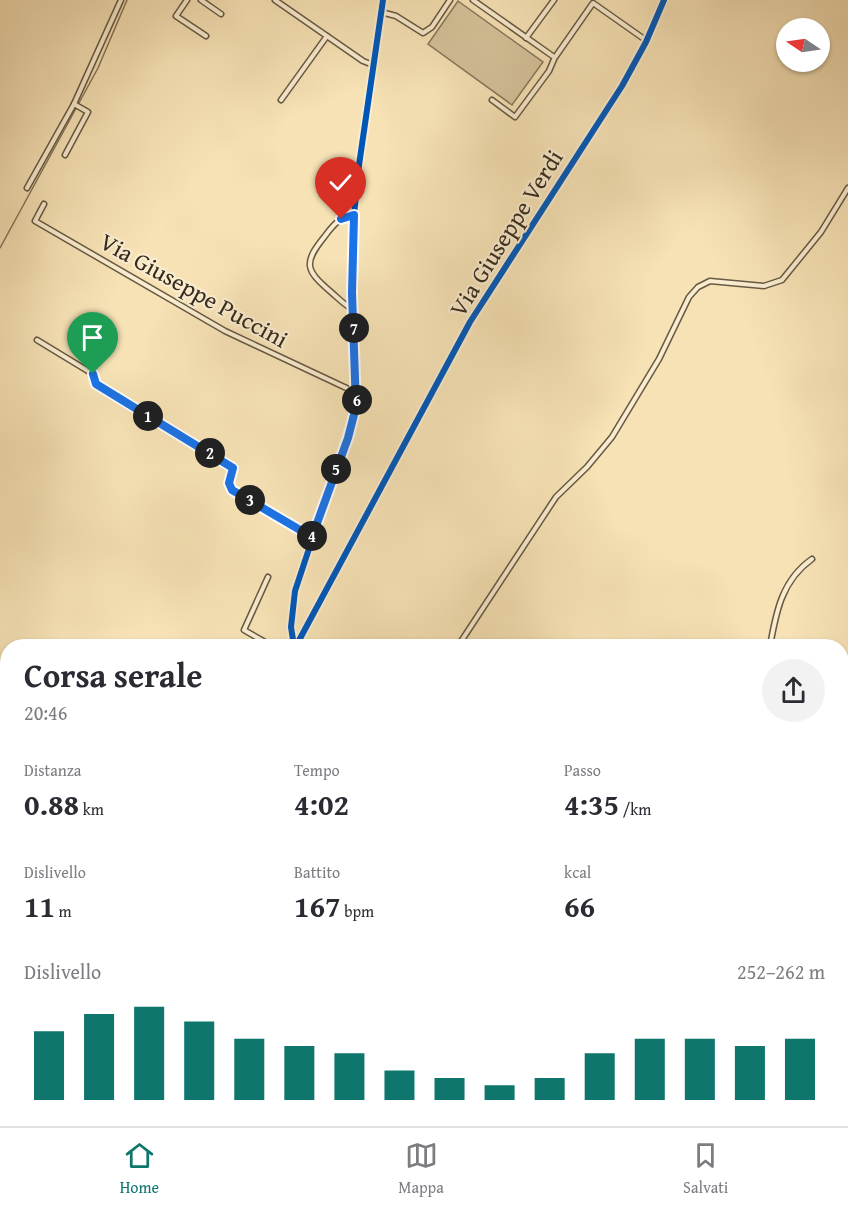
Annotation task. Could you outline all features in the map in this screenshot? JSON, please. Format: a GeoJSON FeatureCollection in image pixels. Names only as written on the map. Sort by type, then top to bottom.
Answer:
{"type":"FeatureCollection","features":[{"type":"Feature","properties":{"kind":"street"},"geometry":{"type":"LineString","coordinates":[[27,188],[77,105],[121,0]]}},
{"type":"Feature","properties":{"kind":"street"},"geometry":{"type":"LineString","coordinates":[[187,0],[176,16],[206,36]]}},
{"type":"Feature","properties":{"kind":"street"},"geometry":{"type":"LineString","coordinates":[[201,0],[221,14]]}},
{"type":"Feature","properties":{"kind":"street"},"geometry":{"type":"LineString","coordinates":[[275,0],[363,61],[373,64]]}},
{"type":"Feature","properties":{"kind":"street"},"geometry":{"type":"LineString","coordinates":[[292,639],[293,605],[312,537],[351,431],[357,393],[353,309],[354,215],[383,0]]}},
{"type":"Feature","properties":{"kind":"street"},"geometry":{"type":"LineString","coordinates":[[381,12],[396,16],[423,33],[432,27],[450,0]]}},
{"type":"Feature","properties":{"kind":"street"},"geometry":{"type":"LineString","coordinates":[[526,38],[554,0]]}},
{"type":"Feature","properties":{"kind":"street","name":"Via Giuseppe Verdi"},"geometry":{"type":"LineString","coordinates":[[299,639],[470,322],[622,86],[647,41],[664,0]]}},
{"type":"Feature","properties":{"kind":"street"},"geometry":{"type":"LineString","coordinates":[[476,1],[555,57]]}},
{"type":"Feature","properties":{"kind":"street"},"geometry":{"type":"LineString","coordinates":[[492,100],[515,117],[549,72],[555,57],[593,3],[647,41]]}},
{"type":"Feature","properties":{"kind":"street"},"geometry":{"type":"LineString","coordinates":[[281,100],[327,36]]}},
{"type":"Feature","properties":{"kind":"street"},"geometry":{"type":"LineString","coordinates":[[65,155],[88,112],[77,105]]}},
{"type":"Feature","properties":{"kind":"street"},"geometry":{"type":"LineString","coordinates":[[463,639],[556,497],[587,467],[612,437],[658,359],[689,297],[698,287],[710,281],[764,286],[782,280],[817,238],[848,188]]}},
{"type":"Feature","properties":{"kind":"street","name":"Via Giuseppe Puccini"},"geometry":{"type":"LineString","coordinates":[[44,204],[35,221],[225,331],[357,393]]}},
{"type":"Feature","properties":{"kind":"street"},"geometry":{"type":"LineString","coordinates":[[353,309],[316,279],[310,270],[309,262],[313,251],[333,226],[345,217],[354,215]]}},
{"type":"Feature","properties":{"kind":"street"},"geometry":{"type":"LineString","coordinates":[[37,340],[93,374],[96,384],[233,468],[229,483],[232,490],[312,537]]}},
{"type":"Feature","properties":{"kind":"street"},"geometry":{"type":"LineString","coordinates":[[772,639],[785,589],[799,568],[812,559]]}},
{"type":"Feature","properties":{"kind":"street"},"geometry":{"type":"LineString","coordinates":[[260,639],[244,630],[268,577]]}},
{"type":"Feature","properties":{"kind":"shaded area"},"geometry":{"type":"Polygon","coordinates":[[[458,1],[543,62],[512,105],[428,44],[458,1]]]}},
{"type":"Feature","properties":{"kind":"waterway"},"geometry":{"type":"LineString","coordinates":[[0,248],[98,68],[127,0]]}},
{"type":"Feature","properties":{"kind":"cycle path"},"geometry":{"type":"LineString","coordinates":[[293,639],[291,627],[295,591],[356,407],[352,293],[354,215],[383,0]]}},
{"type":"Feature","properties":{"kind":"cycle path"},"geometry":{"type":"LineString","coordinates":[[300,639],[470,322],[622,86],[646,42],[664,0]]}},
{"type":"Feature","properties":{"kind":"route"},"geometry":{"type":"LineString","coordinates":[[93,374],[96,384],[233,468],[229,483],[232,490],[312,537],[348,438],[356,407],[352,293],[354,215],[341,219]]}}]}
